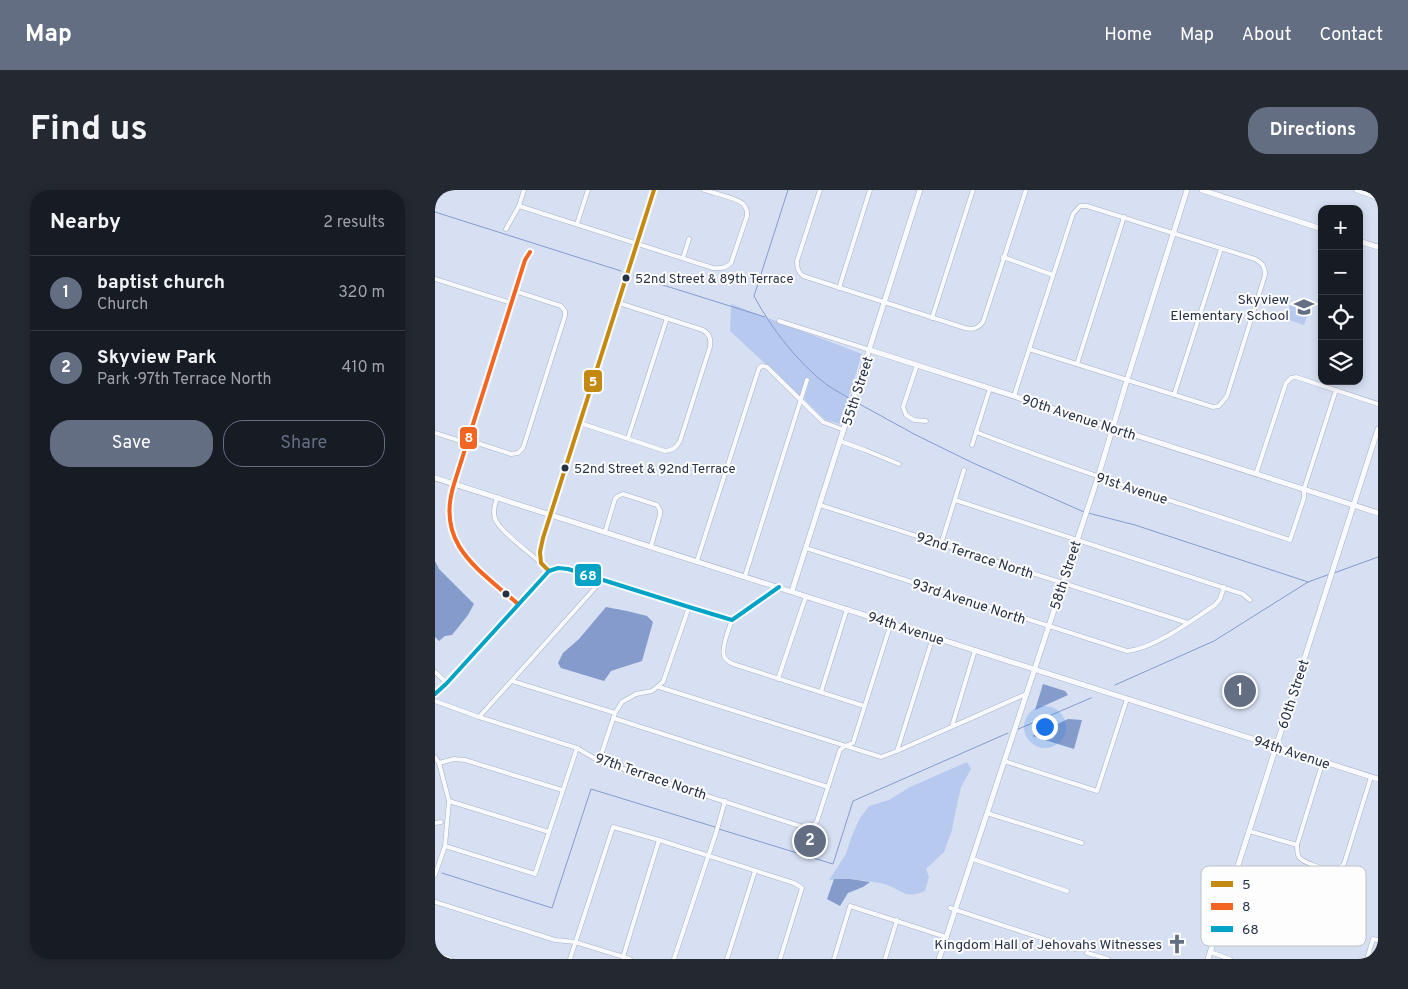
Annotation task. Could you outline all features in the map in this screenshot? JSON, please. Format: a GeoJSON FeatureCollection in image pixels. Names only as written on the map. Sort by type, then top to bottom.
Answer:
{"type":"FeatureCollection","features":[{"type":"Feature","properties":{"kind":"street"},"geometry":{"type":"LineString","coordinates":[[506,229],[519,206],[524,190]]}},
{"type":"Feature","properties":{"kind":"street"},"geometry":{"type":"LineString","coordinates":[[577,224],[588,190]]}},
{"type":"Feature","properties":{"kind":"street"},"geometry":{"type":"LineString","coordinates":[[541,563],[542,545],[551,514],[654,190]]}},
{"type":"Feature","properties":{"kind":"street"},"geometry":{"type":"LineString","coordinates":[[519,206],[719,269],[727,267],[731,263],[747,216],[747,210],[739,201],[704,190]]}},
{"type":"Feature","properties":{"kind":"street"},"geometry":{"type":"LineString","coordinates":[[820,190],[797,261],[797,267],[803,276],[972,329],[978,327],[983,322],[1025,190]]}},
{"type":"Feature","properties":{"kind":"street"},"geometry":{"type":"LineString","coordinates":[[839,288],[870,190]]}},
{"type":"Feature","properties":{"kind":"street","name":"55th Street"},"geometry":{"type":"LineString","coordinates":[[792,591],[920,190]]}},
{"type":"Feature","properties":{"kind":"street"},"geometry":{"type":"LineString","coordinates":[[932,318],[973,190]]}},
{"type":"Feature","properties":{"kind":"street","name":"58th Street"},"geometry":{"type":"LineString","coordinates":[[939,959],[953,909],[973,859],[1098,477],[1187,190]]}},
{"type":"Feature","properties":{"kind":"street"},"geometry":{"type":"LineString","coordinates":[[1202,190],[1318,228]]}},
{"type":"Feature","properties":{"kind":"street"},"geometry":{"type":"LineString","coordinates":[[1355,190],[1378,198]]}},
{"type":"Feature","properties":{"kind":"street"},"geometry":{"type":"LineString","coordinates":[[1014,396],[1029,349],[1073,214],[1080,206],[1087,206],[1255,259],[1265,268],[1265,275],[1227,396],[1219,406],[1213,407],[1029,349]]}},
{"type":"Feature","properties":{"kind":"street"},"geometry":{"type":"LineString","coordinates":[[1077,364],[1124,218]]}},
{"type":"Feature","properties":{"kind":"street"},"geometry":{"type":"LineString","coordinates":[[683,258],[689,239]]}},
{"type":"Feature","properties":{"kind":"street"},"geometry":{"type":"LineString","coordinates":[[1363,242],[1378,247]]}},
{"type":"Feature","properties":{"kind":"street"},"geometry":{"type":"LineString","coordinates":[[1174,395],[1221,249]]}},
{"type":"Feature","properties":{"kind":"street"},"geometry":{"type":"LineString","coordinates":[[518,604],[460,550],[450,523],[450,498],[511,303],[525,260],[530,252]]}},
{"type":"Feature","properties":{"kind":"street"},"geometry":{"type":"LineString","coordinates":[[1003,258],[1053,275]]}},
{"type":"Feature","properties":{"kind":"street"},"geometry":{"type":"LineString","coordinates":[[435,279],[511,303]]}},
{"type":"Feature","properties":{"kind":"street"},"geometry":{"type":"LineString","coordinates":[[435,432],[511,454],[518,453],[523,448],[565,311],[561,306],[515,291]]}},
{"type":"Feature","properties":{"kind":"street"},"geometry":{"type":"LineString","coordinates":[[580,423],[665,450],[673,450],[680,441],[711,339],[708,333],[703,330],[619,303]]}},
{"type":"Feature","properties":{"kind":"street"},"geometry":{"type":"LineString","coordinates":[[628,438],[667,318]]}},
{"type":"Feature","properties":{"kind":"street","name":"90th Avenue North"},"geometry":{"type":"LineString","coordinates":[[779,321],[1378,513]]}},
{"type":"Feature","properties":{"kind":"street"},"geometry":{"type":"LineString","coordinates":[[917,365],[903,407],[906,415],[914,420],[926,421]]}},
{"type":"Feature","properties":{"kind":"street"},"geometry":{"type":"LineString","coordinates":[[697,561],[759,368],[762,366],[767,367],[823,422],[844,430]]}},
{"type":"Feature","properties":{"kind":"street"},"geometry":{"type":"LineString","coordinates":[[1257,474],[1285,383],[1291,378],[1296,377],[1378,404]]}},
{"type":"Feature","properties":{"kind":"street"},"geometry":{"type":"LineString","coordinates":[[745,576],[807,380]]}},
{"type":"Feature","properties":{"kind":"street"},"geometry":{"type":"LineString","coordinates":[[972,445],[990,388]]}},
{"type":"Feature","properties":{"kind":"street"},"geometry":{"type":"LineString","coordinates":[[1304,489],[1335,390]]}},
{"type":"Feature","properties":{"kind":"street","name":"60th Street"},"geometry":{"type":"LineString","coordinates":[[1238,866],[1378,429]]}},
{"type":"Feature","properties":{"kind":"street","name":"91st Avenue"},"geometry":{"type":"LineString","coordinates":[[976,432],[1098,477],[1291,540],[1304,498],[1304,489]]}},
{"type":"Feature","properties":{"kind":"street"},"geometry":{"type":"LineString","coordinates":[[840,442],[899,464]]}},
{"type":"Feature","properties":{"kind":"street"},"geometry":{"type":"LineString","coordinates":[[941,544],[964,470]]}},
{"type":"Feature","properties":{"kind":"street","name":"94th Avenue"},"geometry":{"type":"LineString","coordinates":[[435,478],[1378,779]]}},
{"type":"Feature","properties":{"kind":"street"},"geometry":{"type":"LineString","coordinates":[[605,532],[615,499],[623,494],[657,505],[660,510],[651,546]]}},
{"type":"Feature","properties":{"kind":"street"},"geometry":{"type":"LineString","coordinates":[[497,498],[494,510],[496,520],[502,530],[549,570]]}},
{"type":"Feature","properties":{"kind":"street"},"geometry":{"type":"LineString","coordinates":[[955,500],[1224,587],[1243,594],[1250,600]]}},
{"type":"Feature","properties":{"kind":"street","name":"92nd Terrace North"},"geometry":{"type":"LineString","coordinates":[[820,505],[1188,623]]}},
{"type":"Feature","properties":{"kind":"street","name":"93rd Avenue North"},"geometry":{"type":"LineString","coordinates":[[806,548],[1127,651],[1133,651],[1158,640],[1188,623]]}},
{"type":"Feature","properties":{"kind":"street"},"geometry":{"type":"LineString","coordinates":[[435,694],[549,570],[568,569],[732,620]]}},
{"type":"Feature","properties":{"kind":"street"},"geometry":{"type":"LineString","coordinates":[[479,717],[603,579]]}},
{"type":"Feature","properties":{"kind":"street"},"geometry":{"type":"LineString","coordinates":[[779,587],[732,620],[723,649],[723,655],[726,660],[733,664],[864,706]]}},
{"type":"Feature","properties":{"kind":"street"},"geometry":{"type":"LineString","coordinates":[[1188,623],[1215,605],[1220,599],[1224,587]]}},
{"type":"Feature","properties":{"kind":"street"},"geometry":{"type":"LineString","coordinates":[[779,679],[806,596]]}},
{"type":"Feature","properties":{"kind":"street"},"geometry":{"type":"LineString","coordinates":[[599,761],[613,718],[622,702],[636,694],[652,691],[659,687],[667,676],[689,607]]}},
{"type":"Feature","properties":{"kind":"street"},"geometry":{"type":"LineString","coordinates":[[821,692],[847,609]]}},
{"type":"Feature","properties":{"kind":"street"},"geometry":{"type":"LineString","coordinates":[[613,718],[828,787],[837,757],[845,746],[853,743],[891,623]]}},
{"type":"Feature","properties":{"kind":"street"},"geometry":{"type":"LineString","coordinates":[[897,751],[933,637]]}},
{"type":"Feature","properties":{"kind":"street"},"geometry":{"type":"LineString","coordinates":[[951,726],[975,650]]}},
{"type":"Feature","properties":{"kind":"street"},"geometry":{"type":"LineString","coordinates":[[435,672],[447,683]]}},
{"type":"Feature","properties":{"kind":"street"},"geometry":{"type":"LineString","coordinates":[[512,680],[615,713]]}},
{"type":"Feature","properties":{"kind":"street"},"geometry":{"type":"LineString","coordinates":[[659,687],[881,757],[1026,694]]}},
{"type":"Feature","properties":{"kind":"street"},"geometry":{"type":"LineString","coordinates":[[1005,761],[1097,791],[1127,699]]}},
{"type":"Feature","properties":{"kind":"street","name":"97th Terrace North"},"geometry":{"type":"LineString","coordinates":[[435,701],[577,748],[599,761],[803,827],[812,826],[817,821],[828,787]]}},
{"type":"Feature","properties":{"kind":"street"},"geometry":{"type":"LineString","coordinates":[[445,846],[535,874],[577,748]]}},
{"type":"Feature","properties":{"kind":"street"},"geometry":{"type":"LineString","coordinates":[[435,757],[439,763],[449,801],[445,846],[435,875]]}},
{"type":"Feature","properties":{"kind":"street"},"geometry":{"type":"LineString","coordinates":[[439,763],[453,759],[465,760],[562,790]]}},
{"type":"Feature","properties":{"kind":"street"},"geometry":{"type":"LineString","coordinates":[[1319,866],[1301,860],[1298,856],[1297,845],[1323,762]]}},
{"type":"Feature","properties":{"kind":"street"},"geometry":{"type":"LineString","coordinates":[[1342,866],[1344,864],[1371,777]]}},
{"type":"Feature","properties":{"kind":"street"},"geometry":{"type":"LineString","coordinates":[[449,801],[549,832]]}},
{"type":"Feature","properties":{"kind":"street"},"geometry":{"type":"LineString","coordinates":[[675,959],[725,801]]}},
{"type":"Feature","properties":{"kind":"street"},"geometry":{"type":"LineString","coordinates":[[987,813],[1082,844]]}},
{"type":"Feature","properties":{"kind":"street"},"geometry":{"type":"LineString","coordinates":[[435,823],[441,822]]}},
{"type":"Feature","properties":{"kind":"street"},"geometry":{"type":"LineString","coordinates":[[569,959],[613,827],[794,883],[802,888],[780,959]]}},
{"type":"Feature","properties":{"kind":"street"},"geometry":{"type":"LineString","coordinates":[[1249,831],[1297,845]]}},
{"type":"Feature","properties":{"kind":"street"},"geometry":{"type":"LineString","coordinates":[[623,957],[659,840]]}},
{"type":"Feature","properties":{"kind":"street"},"geometry":{"type":"LineString","coordinates":[[973,859],[1067,891]]}},
{"type":"Feature","properties":{"kind":"street"},"geometry":{"type":"LineString","coordinates":[[727,959],[755,871]]}},
{"type":"Feature","properties":{"kind":"street"},"geometry":{"type":"LineString","coordinates":[[435,902],[555,940],[575,942],[630,959]]}},
{"type":"Feature","properties":{"kind":"street"},"geometry":{"type":"LineString","coordinates":[[833,959],[850,906],[946,937]]}},
{"type":"Feature","properties":{"kind":"street"},"geometry":{"type":"LineString","coordinates":[[953,909],[1075,949]]}},
{"type":"Feature","properties":{"kind":"street"},"geometry":{"type":"LineString","coordinates":[[885,959],[897,920]]}},
{"type":"Feature","properties":{"kind":"street"},"geometry":{"type":"LineString","coordinates":[[1367,959],[1376,939]]}},
{"type":"Feature","properties":{"kind":"street","name":"60th Street"},"geometry":{"type":"LineString","coordinates":[[1208,959],[1213,946]]}},
{"type":"Feature","properties":{"kind":"street"},"geometry":{"type":"LineString","coordinates":[[1087,952],[1108,959]]}},
{"type":"Feature","properties":{"kind":"street"},"geometry":{"type":"LineString","coordinates":[[1211,952],[1230,959]]}},
{"type":"Feature","properties":{"kind":"street"},"geometry":{"type":"LineString","coordinates":[[435,954],[450,959]]}},
{"type":"Feature","properties":{"kind":"shaded area"},"geometry":{"type":"Polygon","coordinates":[[[731,304],[862,354],[840,424],[825,420],[804,399],[810,379],[806,378],[800,396],[730,331],[731,304]]]}},
{"type":"Feature","properties":{"kind":"shaded area"},"geometry":{"type":"Polygon","coordinates":[[[1290,305],[1309,311],[1304,325],[1286,319],[1290,305]]]}},
{"type":"Feature","properties":{"kind":"shaded area"},"geometry":{"type":"Polygon","coordinates":[[[435,561],[439,569],[474,604],[452,635],[445,636],[439,641],[435,637],[435,561]]]}},
{"type":"Feature","properties":{"kind":"shaded area"},"geometry":{"type":"Polygon","coordinates":[[[606,607],[647,616],[653,622],[642,661],[611,671],[604,681],[561,668],[558,663],[563,653],[579,639],[606,607]]]}},
{"type":"Feature","properties":{"kind":"shaded area"},"geometry":{"type":"Polygon","coordinates":[[[1043,684],[1065,691],[1068,695],[1035,710],[1043,684]]]}},
{"type":"Feature","properties":{"kind":"shaded area"},"geometry":{"type":"Polygon","coordinates":[[[1068,719],[1082,720],[1074,749],[1032,736],[1068,719]]]}},
{"type":"Feature","properties":{"kind":"shaded area"},"geometry":{"type":"Polygon","coordinates":[[[967,762],[971,769],[961,787],[952,830],[944,852],[926,869],[929,877],[925,891],[912,895],[891,886],[864,880],[829,880],[846,854],[860,818],[869,806],[889,800],[910,787],[967,762]]]}},
{"type":"Feature","properties":{"kind":"shaded area"},"geometry":{"type":"Polygon","coordinates":[[[834,879],[870,882],[848,893],[840,906],[827,899],[834,879]]]}},
{"type":"Feature","properties":{"kind":"waterway"},"geometry":{"type":"LineString","coordinates":[[788,190],[754,296],[768,320],[796,356],[827,385],[850,399]]}},
{"type":"Feature","properties":{"kind":"waterway"},"geometry":{"type":"LineString","coordinates":[[435,212],[621,271]]}},
{"type":"Feature","properties":{"kind":"waterway"},"geometry":{"type":"LineString","coordinates":[[634,276],[765,317]]}},
{"type":"Feature","properties":{"kind":"waterway"},"geometry":{"type":"LineString","coordinates":[[854,401],[914,434],[973,463],[1084,512]]}},
{"type":"Feature","properties":{"kind":"waterway"},"geometry":{"type":"LineString","coordinates":[[1088,513],[1135,525],[1308,582]]}},
{"type":"Feature","properties":{"kind":"waterway"},"geometry":{"type":"LineString","coordinates":[[1334,573],[1378,557]]}},
{"type":"Feature","properties":{"kind":"waterway"},"geometry":{"type":"LineString","coordinates":[[1115,685],[1214,641],[1308,582],[1330,574]]}},
{"type":"Feature","properties":{"kind":"waterway"},"geometry":{"type":"LineString","coordinates":[[1016,730],[1091,698]]}},
{"type":"Feature","properties":{"kind":"waterway"},"geometry":{"type":"LineString","coordinates":[[719,829],[833,864],[853,801],[1008,733]]}},
{"type":"Feature","properties":{"kind":"waterway"},"geometry":{"type":"LineString","coordinates":[[442,873],[552,908],[591,789],[715,827]]}},
{"type":"Feature","properties":{"kind":"transit line","name":"5"},"geometry":{"type":"LineString","coordinates":[[549,571],[541,563],[540,552],[543,538],[654,190]]}},
{"type":"Feature","properties":{"kind":"transit line","name":"8"},"geometry":{"type":"LineString","coordinates":[[518,604],[488,579],[464,553],[455,539],[450,523],[450,505],[454,484],[525,260],[530,252]]}},
{"type":"Feature","properties":{"kind":"transit line","name":"68"},"geometry":{"type":"LineString","coordinates":[[435,694],[549,571],[558,568],[568,569],[732,620],[779,587]]}},
{"type":"Feature","properties":{"kind":"place","name":"52nd Street & 89th Terrace"},"geometry":{"type":"Point","coordinates":[626,278]}},
{"type":"Feature","properties":{"kind":"place","name":"Skyview Elementary School"},"geometry":{"type":"Point","coordinates":[1304,307]}},
{"type":"Feature","properties":{"kind":"place","name":"52nd Street & 92nd Terrace"},"geometry":{"type":"Point","coordinates":[565,468]}},
{"type":"Feature","properties":{"kind":"place","name":"baptist church"},"geometry":{"type":"Point","coordinates":[1240,691]}},
{"type":"Feature","properties":{"kind":"place","name":"Skyview Park"},"geometry":{"type":"Point","coordinates":[810,841]}},
{"type":"Feature","properties":{"kind":"place","name":"Kingdom Hall of Jehovahs Witnesses"},"geometry":{"type":"Point","coordinates":[1177,944]}}]}
